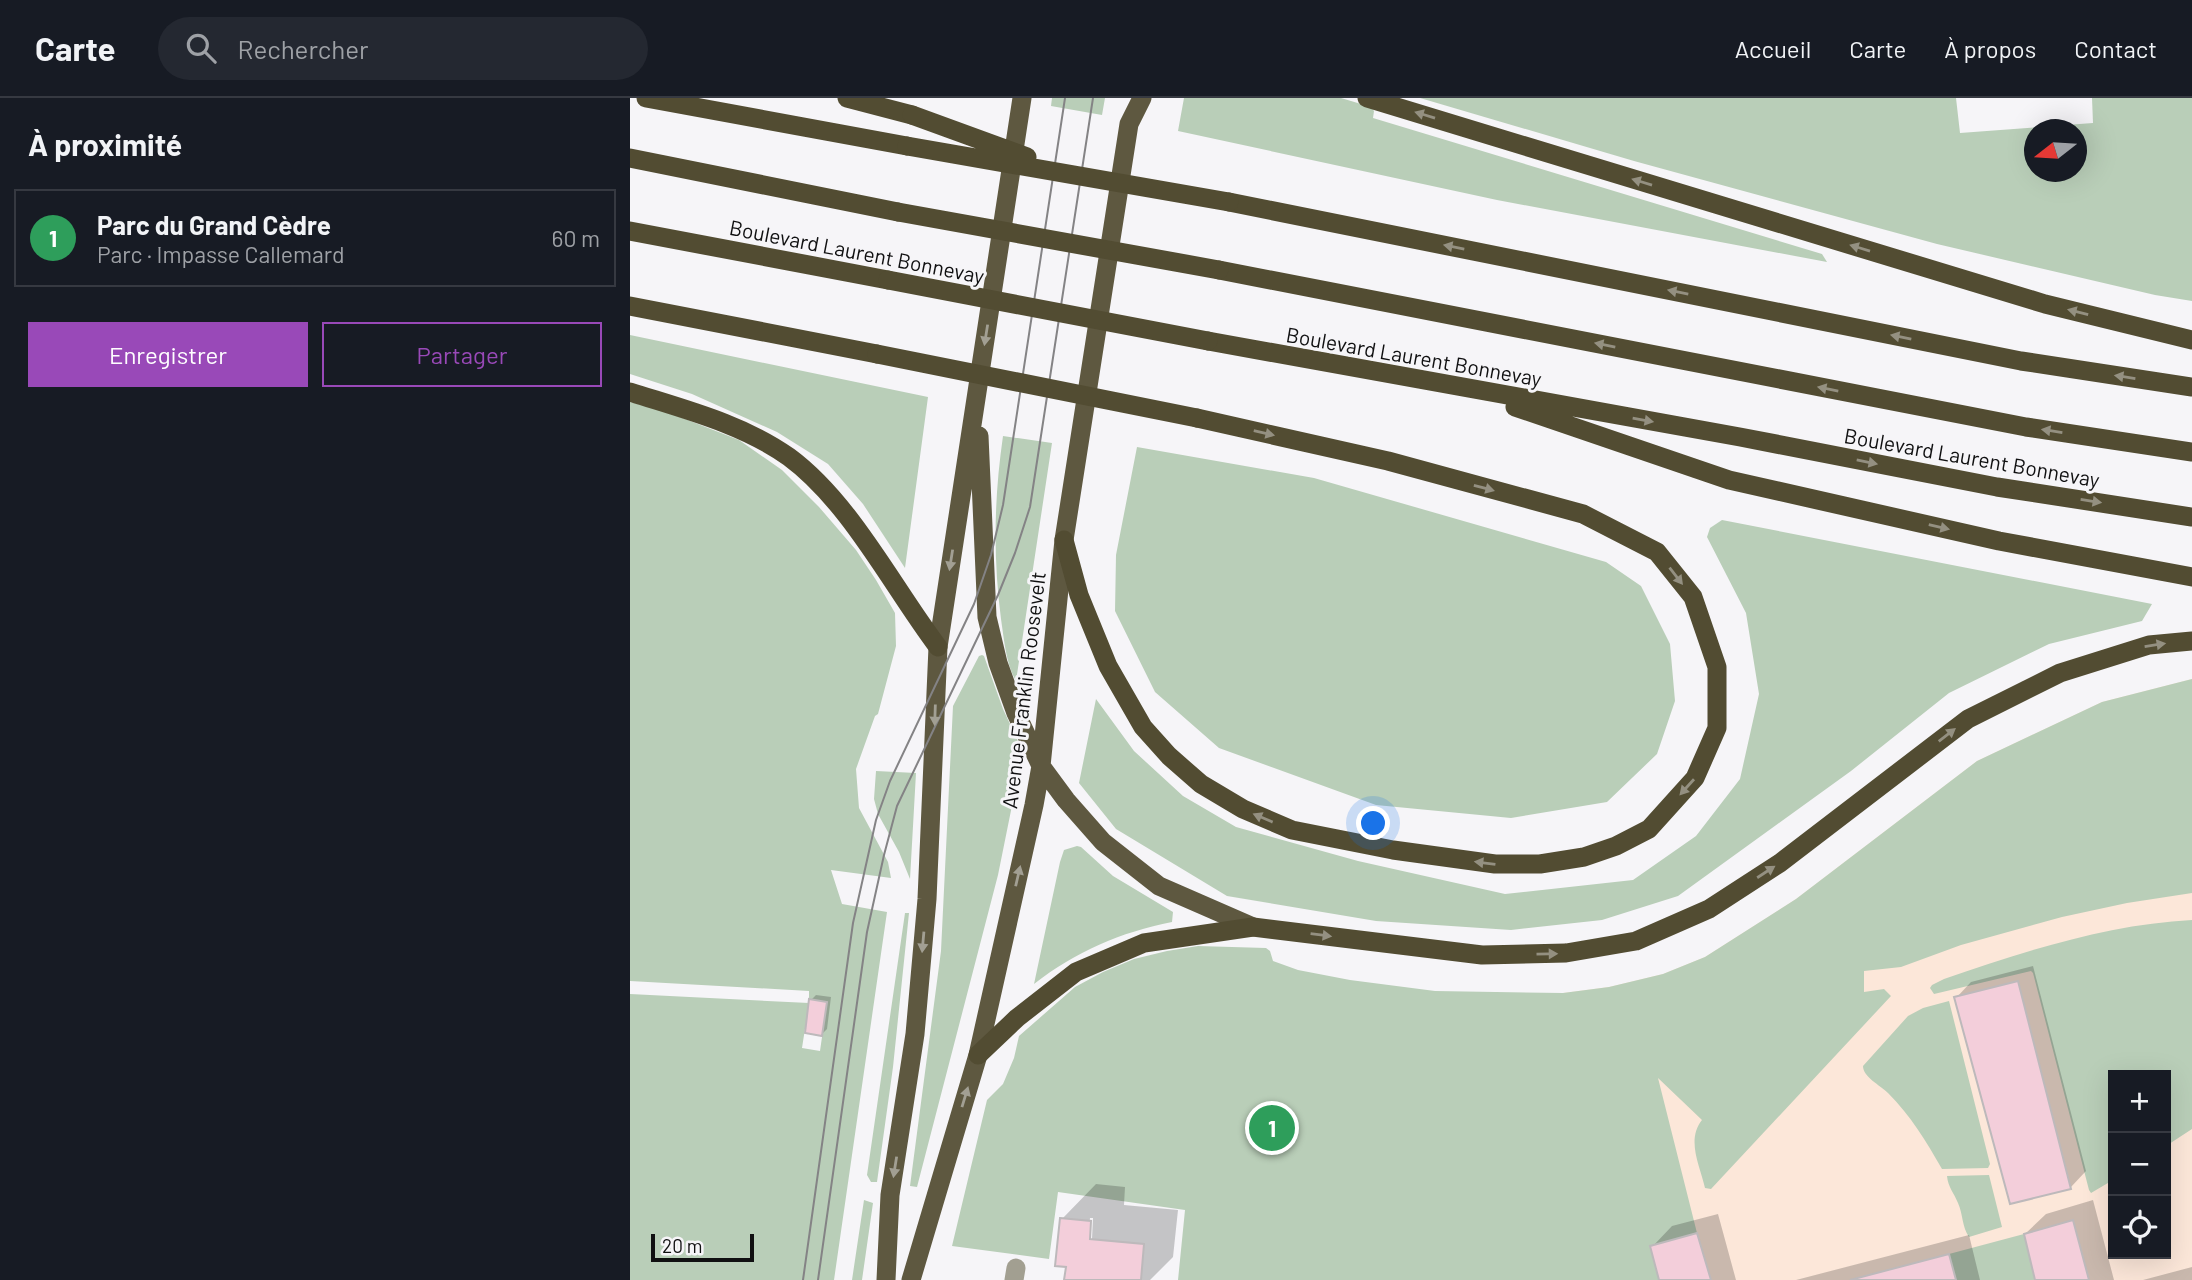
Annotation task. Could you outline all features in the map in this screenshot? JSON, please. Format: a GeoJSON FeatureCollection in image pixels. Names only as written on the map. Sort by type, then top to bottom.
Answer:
{"type":"FeatureCollection","features":[{"type":"Feature","properties":{"kind":"highway"},"geometry":{"type":"LineString","coordinates":[[646,98],[1229,202],[2021,361],[2192,387]]}},
{"type":"Feature","properties":{"kind":"highway"},"geometry":{"type":"LineString","coordinates":[[847,98],[912,115],[1070,173]]}},
{"type":"Feature","properties":{"kind":"highway"},"geometry":{"type":"LineString","coordinates":[[1367,98],[2045,304],[2192,340]]}},
{"type":"Feature","properties":{"kind":"highway"},"geometry":{"type":"LineString","coordinates":[[630,158],[898,212],[1219,270],[2026,427],[2192,452]]}},
{"type":"Feature","properties":{"kind":"highway","name":"Boulevard Laurent Bonnevay"},"geometry":{"type":"LineString","coordinates":[[630,231],[1456,387],[1997,486],[2192,517]]}},
{"type":"Feature","properties":{"kind":"highway"},"geometry":{"type":"LineString","coordinates":[[630,306],[1197,418],[1388,461],[1583,514],[1657,552],[1693,597],[1717,667],[1717,728],[1695,778],[1649,829],[1584,858],[1540,864],[1495,864],[1393,850],[1292,830],[1243,809],[1201,784],[1143,727],[1108,666],[1079,595],[1064,540]]}},
{"type":"Feature","properties":{"kind":"highway"},"geometry":{"type":"LineString","coordinates":[[1456,387],[1730,480],[1999,541],[2192,577]]}},
{"type":"Feature","properties":{"kind":"highway"},"geometry":{"type":"LineString","coordinates":[[630,392],[747,433],[788,457],[827,491],[938,646]]}},
{"type":"Feature","properties":{"kind":"highway"},"geometry":{"type":"LineString","coordinates":[[978,1055],[1017,1018],[1076,972],[1144,943],[1253,926],[1482,955],[1566,953],[1636,941],[1709,909],[1780,863],[1968,719],[2060,673],[2149,645],[2192,641]]}},
{"type":"Feature","properties":{"kind":"main road"},"geometry":{"type":"LineString","coordinates":[[886,1280],[890,1195],[915,1034],[926,912],[938,646],[1022,98]]}},
{"type":"Feature","properties":{"kind":"main road"},"geometry":{"type":"LineString","coordinates":[[1128,98],[1129,124]]}},
{"type":"Feature","properties":{"kind":"main road","name":"Avenue Franklin Roosevelt"},"geometry":{"type":"LineString","coordinates":[[911,1280],[978,1055],[1034,805],[1041,766],[1064,540],[1129,124],[1142,98]]}},
{"type":"Feature","properties":{"kind":"main road"},"geometry":{"type":"LineString","coordinates":[[978,386],[986,617],[998,663],[1016,713],[1041,766],[1066,800],[1103,842],[1159,886],[1253,926]]}},
{"type":"Feature","properties":{"kind":"shaded area"},"geometry":{"type":"Polygon","coordinates":[[[2192,679],[2192,1280],[1566,1280],[1563,993],[1609,987],[1663,974],[1705,957],[1796,899],[1977,761],[2102,702],[2192,679]]]}},
{"type":"Feature","properties":{"kind":"green space"},"geometry":{"type":"Polygon","coordinates":[[[1052,98],[1105,98],[1102,115],[1051,106],[1052,98]]]}},
{"type":"Feature","properties":{"kind":"green space"},"geometry":{"type":"Polygon","coordinates":[[[1184,98],[1341,98],[1371,107],[1374,111],[1373,118],[1822,254],[1827,262],[1497,200],[1178,131],[1184,98]]]}},
{"type":"Feature","properties":{"kind":"green space"},"geometry":{"type":"Polygon","coordinates":[[[1420,98],[1956,98],[1960,133],[2024,128],[2024,182],[2087,182],[2087,123],[2093,123],[2092,98],[2192,98],[2192,301],[2155,295],[1937,244],[1634,161],[1420,98]]]}},
{"type":"Feature","properties":{"kind":"green space"},"geometry":{"type":"Polygon","coordinates":[[[630,335],[928,397],[905,568],[863,504],[828,464],[777,432],[692,394],[630,374],[630,335]]]}},
{"type":"Feature","properties":{"kind":"green space"},"geometry":{"type":"Polygon","coordinates":[[[630,402],[662,410],[739,440],[782,470],[856,550],[895,613],[896,646],[878,714],[856,769],[859,808],[888,862],[891,878],[831,870],[842,904],[887,912],[834,1280],[630,1280],[630,994],[809,1003],[802,1048],[820,1051],[827,1002],[809,999],[809,991],[630,981],[630,402]]]}},
{"type":"Feature","properties":{"kind":"green space"},"geometry":{"type":"Polygon","coordinates":[[[1003,436],[1052,443],[1016,681],[1006,651],[997,573],[996,505],[1003,436]]]}},
{"type":"Feature","properties":{"kind":"green space"},"geometry":{"type":"Polygon","coordinates":[[[1137,447],[1314,478],[1606,562],[1641,586],[1670,644],[1675,701],[1657,754],[1607,802],[1511,818],[1376,805],[1219,748],[1155,692],[1115,611],[1116,555],[1137,447]]]}},
{"type":"Feature","properties":{"kind":"green space"},"geometry":{"type":"Polygon","coordinates":[[[1722,520],[2152,604],[2142,621],[2049,644],[1949,693],[1851,771],[1678,896],[1602,920],[1511,930],[1376,921],[1227,896],[1116,829],[1079,783],[1096,699],[1134,751],[1183,796],[1236,827],[1358,861],[1505,894],[1633,880],[1696,836],[1740,779],[1759,694],[1746,613],[1707,537],[1710,528],[1722,520]]]}},
{"type":"Feature","properties":{"kind":"green space"},"geometry":{"type":"Polygon","coordinates":[[[982,655],[1022,750],[1022,756],[998,875],[917,1187],[910,1186],[941,951],[953,706],[979,656],[982,655]]]}},
{"type":"Feature","properties":{"kind":"green space"},"geometry":{"type":"Polygon","coordinates":[[[2192,679],[2192,893],[2062,917],[1961,945],[1901,967],[1864,971],[1864,992],[1884,989],[1891,996],[1711,1189],[1705,1188],[1696,1153],[1695,1136],[1702,1120],[1658,1078],[1697,1233],[1650,1246],[1659,1280],[1178,1280],[1185,1210],[1058,1192],[1049,1259],[952,1246],[987,1100],[1003,1084],[1014,1058],[1019,1036],[1075,987],[1103,972],[1134,959],[1198,946],[1266,948],[1273,961],[1298,970],[1435,991],[1563,993],[1609,987],[1663,974],[1705,957],[1796,899],[1977,761],[2102,702],[2192,679]]]}},
{"type":"Feature","properties":{"kind":"green space"},"geometry":{"type":"Polygon","coordinates":[[[876,771],[916,773],[910,879],[878,814],[874,799],[876,771]]]}},
{"type":"Feature","properties":{"kind":"green space"},"geometry":{"type":"Polygon","coordinates":[[[1077,846],[1113,876],[1173,912],[1172,922],[1135,931],[1099,945],[1066,962],[1034,984],[1060,862],[1064,850],[1077,846]]]}},
{"type":"Feature","properties":{"kind":"green space"},"geometry":{"type":"Polygon","coordinates":[[[905,913],[909,913],[893,1067],[877,1182],[871,1182],[867,1175],[905,913]]]}},
{"type":"Feature","properties":{"kind":"green space"},"geometry":{"type":"Polygon","coordinates":[[[2192,920],[2192,1129],[2171,1143],[2171,1070],[2108,1070],[2108,1183],[2091,1193],[2033,973],[2031,971],[1934,994],[1930,988],[1944,979],[2066,941],[2161,923],[2192,920]]]}},
{"type":"Feature","properties":{"kind":"green space"},"geometry":{"type":"Polygon","coordinates":[[[1949,1001],[1990,1164],[1988,1168],[1942,1169],[1904,1111],[1869,1077],[1863,1066],[1908,1016],[1923,1008],[1949,1001]]]}},
{"type":"Feature","properties":{"kind":"green space"},"geometry":{"type":"Polygon","coordinates":[[[1989,1175],[2002,1227],[1969,1237],[1947,1176],[1989,1175]]]}},
{"type":"Feature","properties":{"kind":"green space"},"geometry":{"type":"Polygon","coordinates":[[[864,1200],[873,1203],[862,1280],[852,1280],[864,1200]]]}},
{"type":"Feature","properties":{"kind":"green space"},"geometry":{"type":"Polygon","coordinates":[[[2024,1234],[2035,1280],[1956,1280],[1949,1254],[2024,1234]]]}},
{"type":"Feature","properties":{"kind":"building"},"geometry":{"type":"Polygon","coordinates":[[[2018,981],[2071,1189],[2010,1204],[1954,997],[2018,981]]]}},
{"type":"Feature","properties":{"kind":"building"},"geometry":{"type":"Polygon","coordinates":[[[809,999],[827,1002],[822,1036],[805,1033],[809,999]]]}},
{"type":"Feature","properties":{"kind":"building"},"geometry":{"type":"Polygon","coordinates":[[[1060,1218],[1091,1221],[1090,1239],[1144,1244],[1141,1280],[1064,1280],[1066,1267],[1055,1266],[1060,1218]]]}},
{"type":"Feature","properties":{"kind":"building"},"geometry":{"type":"Polygon","coordinates":[[[2073,1220],[2089,1280],[2035,1280],[2024,1234],[2073,1220]]]}},
{"type":"Feature","properties":{"kind":"building"},"geometry":{"type":"Polygon","coordinates":[[[1697,1233],[1711,1280],[1659,1280],[1650,1246],[1697,1233]]]}},
{"type":"Feature","properties":{"kind":"building"},"geometry":{"type":"Polygon","coordinates":[[[1949,1254],[1956,1280],[1850,1280],[1949,1254]]]}},
{"type":"Feature","properties":{"kind":"tram line"},"geometry":{"type":"LineString","coordinates":[[803,1280],[853,923],[876,820],[890,781],[974,604],[991,555],[1003,505],[1065,98]]}},
{"type":"Feature","properties":{"kind":"tram line"},"geometry":{"type":"LineString","coordinates":[[818,1280],[867,932],[884,855],[897,806],[998,595],[1030,507],[1093,98]]}},
{"type":"Feature","properties":{"kind":"place","name":"Parc du Grand Cèdre"},"geometry":{"type":"Point","coordinates":[1272,1128]}}]}
